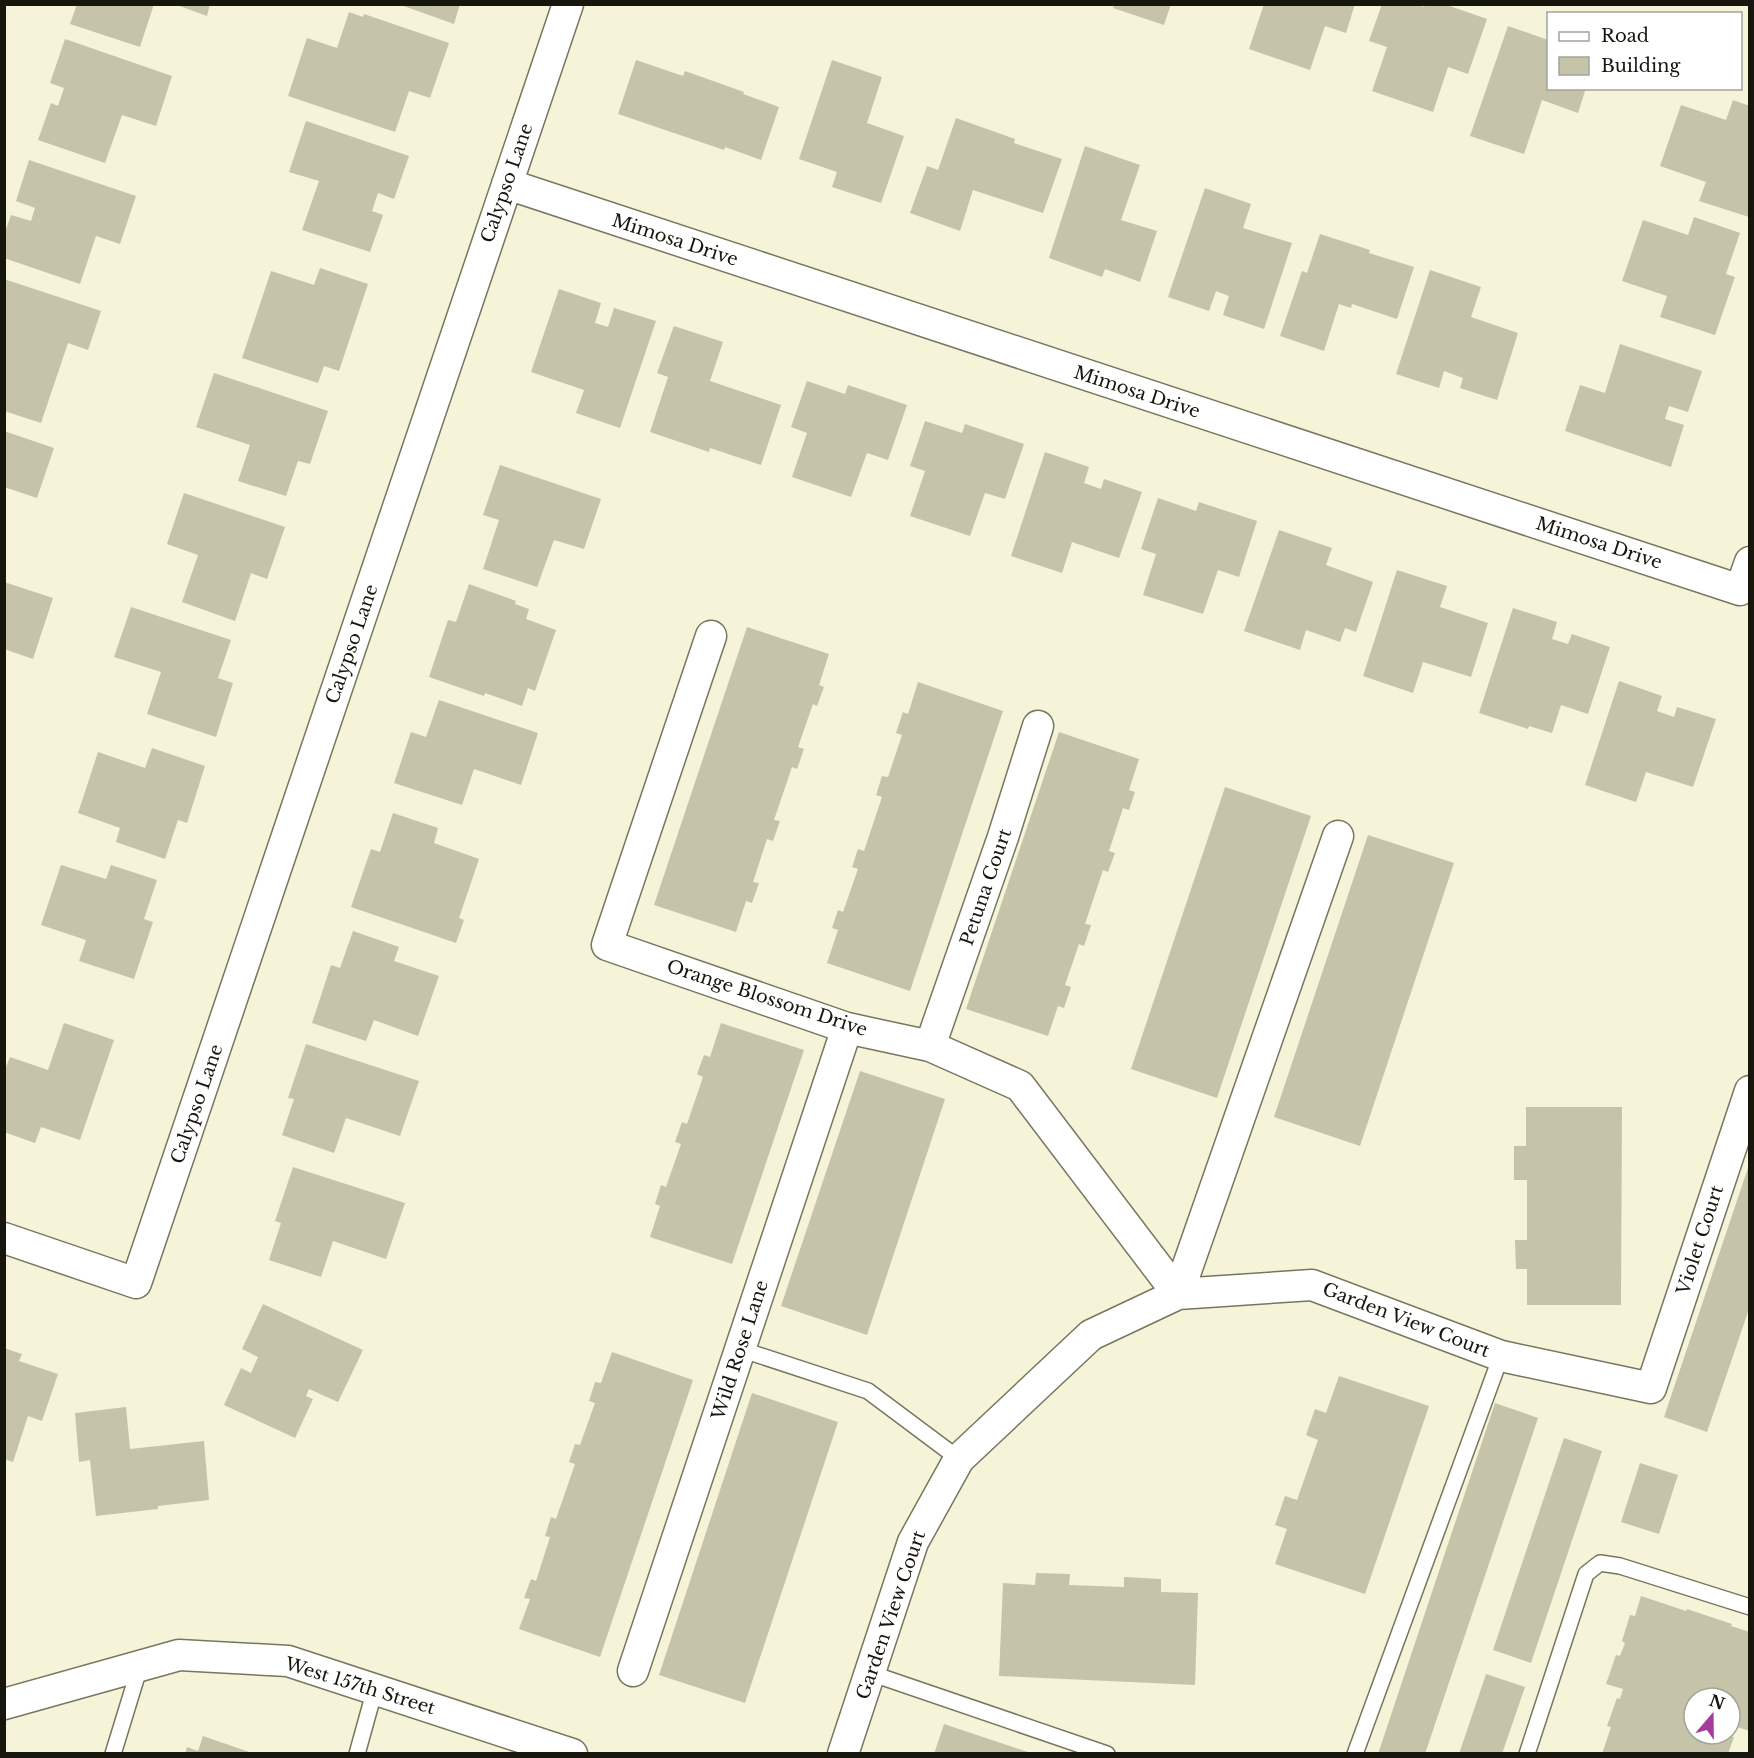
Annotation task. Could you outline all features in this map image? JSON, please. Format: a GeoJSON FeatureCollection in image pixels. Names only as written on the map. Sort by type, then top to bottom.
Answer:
{"type":"FeatureCollection","features":[{"type":"Feature","properties":{"kind":"street","name":"Calypso Lane"},"geometry":{"type":"LineString","coordinates":[[4,1238],[136,1283],[568,4]]}},
{"type":"Feature","properties":{"kind":"street","name":"Mimosa Drive"},"geometry":{"type":"LineString","coordinates":[[507,184],[1740,590],[1749,562]]}},
{"type":"Feature","properties":{"kind":"street","name":"Orange Blossom Drive"},"geometry":{"type":"LineString","coordinates":[[711,636],[607,945],[848,1028],[930,1046],[1020,1086],[1178,1294]]}},
{"type":"Feature","properties":{"kind":"street","name":"Petuna Court"},"geometry":{"type":"LineString","coordinates":[[930,1046],[1003,837],[1038,726]]}},
{"type":"Feature","properties":{"kind":"street"},"geometry":{"type":"LineString","coordinates":[[1178,1294],[1338,836]]}},
{"type":"Feature","properties":{"kind":"street","name":"Wild Rose Lane"},"geometry":{"type":"LineString","coordinates":[[633,1671],[848,1028]]}},
{"type":"Feature","properties":{"kind":"street","name":"Violet Court"},"geometry":{"type":"LineString","coordinates":[[1651,1388],[1749,1091]]}},
{"type":"Feature","properties":{"kind":"street","name":"Garden View Court"},"geometry":{"type":"LineString","coordinates":[[843,1754],[913,1542],[959,1459],[1090,1335],[1178,1294],[1312,1285],[1501,1356],[1651,1388]]}},
{"type":"Feature","properties":{"kind":"street","name":"West 157th Street"},"geometry":{"type":"LineString","coordinates":[[4,1704],[179,1654],[288,1661],[572,1754]]}},
{"type":"Feature","properties":{"kind":"lane"},"geometry":{"type":"LineString","coordinates":[[740,1349],[868,1391],[959,1459]]}},
{"type":"Feature","properties":{"kind":"lane"},"geometry":{"type":"LineString","coordinates":[[1354,1754],[1501,1356]]}},
{"type":"Feature","properties":{"kind":"lane"},"geometry":{"type":"LineString","coordinates":[[1527,1754],[1586,1574],[1600,1563],[1620,1566],[1749,1607]]}},
{"type":"Feature","properties":{"kind":"lane"},"geometry":{"type":"LineString","coordinates":[[113,1754],[140,1666]]}},
{"type":"Feature","properties":{"kind":"lane"},"geometry":{"type":"LineString","coordinates":[[870,1673],[1107,1754]]}},
{"type":"Feature","properties":{"kind":"lane"},"geometry":{"type":"LineString","coordinates":[[357,1754],[375,1689]]}},
{"type":"Feature","properties":{"kind":"building"},"geometry":{"type":"Polygon","coordinates":[[[77,4],[154,4],[140,47],[70,24],[77,4]]]}},
{"type":"Feature","properties":{"kind":"building"},"geometry":{"type":"Polygon","coordinates":[[[174,4],[210,4],[207,16],[174,4]]]}},
{"type":"Feature","properties":{"kind":"building"},"geometry":{"type":"Polygon","coordinates":[[[398,4],[460,4],[454,24],[398,4]]]}},
{"type":"Feature","properties":{"kind":"building"},"geometry":{"type":"Polygon","coordinates":[[[1115,4],[1171,4],[1164,25],[1113,8],[1115,4]]]}},
{"type":"Feature","properties":{"kind":"building"},"geometry":{"type":"Polygon","coordinates":[[[1264,4],[1355,4],[1346,33],[1325,26],[1310,70],[1249,49],[1264,4]]]}},
{"type":"Feature","properties":{"kind":"building"},"geometry":{"type":"Polygon","coordinates":[[[1382,4],[1418,4],[1424,7],[1425,4],[1444,4],[1487,19],[1468,74],[1448,67],[1433,112],[1372,91],[1387,47],[1369,41],[1382,4]]]}},
{"type":"Feature","properties":{"kind":"building"},"geometry":{"type":"Polygon","coordinates":[[[349,12],[363,17],[364,14],[449,43],[430,98],[409,91],[395,132],[288,96],[307,38],[337,48],[349,12]]]}},
{"type":"Feature","properties":{"kind":"building"},"geometry":{"type":"Polygon","coordinates":[[[1508,26],[1547,40],[1547,90],[1585,90],[1578,113],[1542,100],[1524,154],[1470,136],[1508,26]]]}},
{"type":"Feature","properties":{"kind":"building"},"geometry":{"type":"Polygon","coordinates":[[[65,39],[172,76],[156,126],[122,115],[105,163],[38,140],[51,103],[58,106],[64,88],[50,83],[65,39]]]}},
{"type":"Feature","properties":{"kind":"building"},"geometry":{"type":"Polygon","coordinates":[[[636,60],[683,76],[685,71],[779,107],[761,160],[725,147],[724,150],[618,114],[636,60]]]}},
{"type":"Feature","properties":{"kind":"building"},"geometry":{"type":"Polygon","coordinates":[[[832,60],[882,77],[867,123],[904,136],[881,203],[832,187],[837,172],[799,159],[832,60]]]}},
{"type":"Feature","properties":{"kind":"building"},"geometry":{"type":"Polygon","coordinates":[[[1733,100],[1750,106],[1749,217],[1699,201],[1706,182],[1660,166],[1681,105],[1726,120],[1733,100]]]}},
{"type":"Feature","properties":{"kind":"building"},"geometry":{"type":"Polygon","coordinates":[[[956,118],[1015,139],[1014,143],[1062,159],[1043,213],[973,190],[960,231],[910,213],[927,166],[938,170],[956,118]]]}},
{"type":"Feature","properties":{"kind":"building"},"geometry":{"type":"Polygon","coordinates":[[[306,121],[409,156],[394,199],[378,193],[372,211],[383,215],[370,252],[302,230],[319,181],[289,172],[306,121]]]}},
{"type":"Feature","properties":{"kind":"building"},"geometry":{"type":"Polygon","coordinates":[[[1085,146],[1140,165],[1121,220],[1157,231],[1140,282],[1105,269],[1102,277],[1049,258],[1085,146]]]}},
{"type":"Feature","properties":{"kind":"building"},"geometry":{"type":"Polygon","coordinates":[[[29,160],[136,196],[120,244],[96,236],[80,284],[4,258],[4,235],[11,215],[31,221],[35,208],[16,201],[29,160]]]}},
{"type":"Feature","properties":{"kind":"building"},"geometry":{"type":"Polygon","coordinates":[[[1205,188],[1251,204],[1243,228],[1292,243],[1264,329],[1223,315],[1229,296],[1216,291],[1209,311],[1168,297],[1205,188]]]}},
{"type":"Feature","properties":{"kind":"building"},"geometry":{"type":"Polygon","coordinates":[[[1694,217],[1740,233],[1726,274],[1735,277],[1715,335],[1660,317],[1667,296],[1622,281],[1643,220],[1688,235],[1694,217]]]}},
{"type":"Feature","properties":{"kind":"building"},"geometry":{"type":"Polygon","coordinates":[[[1320,234],[1414,267],[1397,319],[1352,304],[1351,308],[1339,304],[1324,351],[1280,336],[1302,271],[1307,273],[1320,234]]]}},
{"type":"Feature","properties":{"kind":"building"},"geometry":{"type":"Polygon","coordinates":[[[320,268],[368,284],[339,371],[324,366],[318,383],[242,358],[271,271],[314,285],[320,268]]]}},
{"type":"Feature","properties":{"kind":"building"},"geometry":{"type":"Polygon","coordinates":[[[1430,270],[1481,287],[1471,317],[1518,333],[1497,400],[1460,388],[1463,378],[1444,371],[1439,388],[1396,374],[1430,270]]]}},
{"type":"Feature","properties":{"kind":"building"},"geometry":{"type":"Polygon","coordinates":[[[4,279],[101,311],[88,350],[68,343],[41,423],[4,411],[4,279]]]}},
{"type":"Feature","properties":{"kind":"building"},"geometry":{"type":"Polygon","coordinates":[[[559,289],[601,303],[595,323],[608,327],[614,308],[656,321],[620,428],[576,413],[584,390],[531,372],[559,289]]]}},
{"type":"Feature","properties":{"kind":"building"},"geometry":{"type":"Polygon","coordinates":[[[674,326],[723,342],[710,381],[781,405],[761,465],[710,448],[709,452],[650,432],[668,377],[657,373],[674,326]]]}},
{"type":"Feature","properties":{"kind":"building"},"geometry":{"type":"Polygon","coordinates":[[[1620,344],[1702,371],[1688,412],[1669,406],[1665,419],[1684,425],[1671,467],[1565,431],[1580,385],[1605,393],[1620,344]]]}},
{"type":"Feature","properties":{"kind":"building"},"geometry":{"type":"Polygon","coordinates":[[[214,373],[328,411],[310,464],[298,461],[286,496],[238,481],[250,445],[196,427],[214,373]]]}},
{"type":"Feature","properties":{"kind":"building"},"geometry":{"type":"Polygon","coordinates":[[[807,381],[845,394],[848,385],[907,405],[888,460],[867,453],[851,497],[792,477],[807,433],[791,427],[807,381]]]}},
{"type":"Feature","properties":{"kind":"building"},"geometry":{"type":"Polygon","coordinates":[[[925,421],[962,433],[965,424],[1024,444],[1005,499],[985,493],[970,536],[910,516],[925,471],[910,466],[925,421]]]}},
{"type":"Feature","properties":{"kind":"building"},"geometry":{"type":"Polygon","coordinates":[[[4,431],[54,448],[37,498],[4,487],[4,431]]]}},
{"type":"Feature","properties":{"kind":"building"},"geometry":{"type":"Polygon","coordinates":[[[1045,452],[1089,467],[1084,483],[1101,489],[1104,479],[1142,492],[1119,558],[1072,542],[1062,573],[1011,556],[1045,452]]]}},
{"type":"Feature","properties":{"kind":"building"},"geometry":{"type":"Polygon","coordinates":[[[500,465],[601,499],[584,549],[554,540],[537,587],[483,569],[499,520],[483,515],[500,465]]]}},
{"type":"Feature","properties":{"kind":"building"},"geometry":{"type":"Polygon","coordinates":[[[184,493],[285,527],[267,579],[251,573],[235,621],[182,602],[198,555],[167,544],[184,493]]]}},
{"type":"Feature","properties":{"kind":"building"},"geometry":{"type":"Polygon","coordinates":[[[1158,498],[1196,511],[1199,502],[1257,521],[1239,577],[1218,570],[1203,614],[1143,595],[1156,554],[1141,549],[1158,498]]]}},
{"type":"Feature","properties":{"kind":"building"},"geometry":{"type":"Polygon","coordinates":[[[1279,530],[1332,548],[1326,565],[1373,582],[1356,632],[1345,628],[1340,642],[1306,630],[1300,650],[1244,631],[1279,530]]]}},
{"type":"Feature","properties":{"kind":"building"},"geometry":{"type":"Polygon","coordinates":[[[1397,570],[1447,586],[1440,607],[1488,623],[1471,677],[1423,662],[1413,693],[1363,676],[1397,570]]]}},
{"type":"Feature","properties":{"kind":"building"},"geometry":{"type":"Polygon","coordinates":[[[4,582],[53,598],[33,659],[4,649],[4,582]]]}},
{"type":"Feature","properties":{"kind":"building"},"geometry":{"type":"Polygon","coordinates":[[[469,584],[516,601],[515,604],[529,609],[526,619],[556,630],[535,691],[528,688],[522,706],[429,677],[448,620],[456,622],[469,584]]]}},
{"type":"Feature","properties":{"kind":"building"},"geometry":{"type":"Polygon","coordinates":[[[131,607],[231,640],[218,678],[233,683],[216,737],[147,714],[161,672],[114,657],[131,607]]]}},
{"type":"Feature","properties":{"kind":"building"},"geometry":{"type":"Polygon","coordinates":[[[1513,608],[1557,622],[1552,639],[1568,644],[1572,634],[1610,647],[1588,714],[1561,705],[1552,733],[1529,726],[1528,729],[1479,713],[1513,608]]]}},
{"type":"Feature","properties":{"kind":"building"},"geometry":{"type":"Polygon","coordinates":[[[747,627],[829,654],[819,685],[824,687],[817,706],[813,704],[798,747],[804,749],[797,769],[792,767],[774,820],[780,821],[773,841],[767,839],[753,882],[759,883],[752,903],[746,901],[736,932],[654,905],[747,627]]]}},
{"type":"Feature","properties":{"kind":"building"},"geometry":{"type":"Polygon","coordinates":[[[1619,681],[1662,696],[1657,711],[1674,717],[1677,707],[1716,719],[1693,787],[1646,772],[1636,802],[1585,785],[1619,681]]]}},
{"type":"Feature","properties":{"kind":"building"},"geometry":{"type":"Polygon","coordinates":[[[918,682],[1003,711],[910,991],[827,963],[838,930],[832,928],[838,910],[843,912],[858,869],[852,867],[858,849],[864,851],[882,797],[876,795],[882,776],[888,777],[902,735],[896,733],[903,712],[908,714],[918,682]]]}},
{"type":"Feature","properties":{"kind":"building"},"geometry":{"type":"Polygon","coordinates":[[[439,700],[538,733],[521,785],[474,769],[462,805],[394,783],[411,732],[426,737],[439,700]]]}},
{"type":"Feature","properties":{"kind":"building"},"geometry":{"type":"Polygon","coordinates":[[[1059,732],[1139,759],[1129,790],[1135,792],[1129,810],[1123,808],[1109,851],[1115,853],[1108,872],[1103,870],[1085,924],[1091,925],[1084,946],[1079,944],[1065,985],[1071,987],[1064,1008],[1058,1006],[1048,1036],[966,1009],[1059,732]]]}},
{"type":"Feature","properties":{"kind":"building"},"geometry":{"type":"Polygon","coordinates":[[[152,748],[205,766],[187,823],[178,820],[165,859],[116,842],[120,828],[78,813],[98,752],[145,768],[152,748]]]}},
{"type":"Feature","properties":{"kind":"building"},"geometry":{"type":"Polygon","coordinates":[[[1225,787],[1311,816],[1217,1098],[1131,1069],[1225,787]]]}},
{"type":"Feature","properties":{"kind":"building"},"geometry":{"type":"Polygon","coordinates":[[[393,813],[438,828],[434,843],[479,859],[459,918],[464,920],[456,943],[351,907],[371,849],[380,852],[393,813]]]}},
{"type":"Feature","properties":{"kind":"building"},"geometry":{"type":"Polygon","coordinates":[[[1368,835],[1454,863],[1360,1146],[1274,1117],[1368,835]]]}},
{"type":"Feature","properties":{"kind":"building"},"geometry":{"type":"Polygon","coordinates":[[[61,865],[106,879],[111,865],[157,880],[144,919],[153,922],[134,979],[79,961],[86,940],[41,925],[61,865]]]}},
{"type":"Feature","properties":{"kind":"building"},"geometry":{"type":"Polygon","coordinates":[[[353,931],[399,947],[394,961],[439,976],[418,1036],[374,1020],[366,1041],[312,1023],[331,965],[340,968],[353,931]]]}},
{"type":"Feature","properties":{"kind":"building"},"geometry":{"type":"Polygon","coordinates":[[[64,1023],[114,1040],[80,1140],[41,1127],[35,1143],[4,1132],[4,1072],[10,1057],[48,1070],[64,1023]]]}},
{"type":"Feature","properties":{"kind":"building"},"geometry":{"type":"Polygon","coordinates":[[[721,1023],[804,1050],[732,1264],[650,1237],[660,1206],[655,1204],[661,1185],[666,1187],[681,1144],[675,1142],[682,1122],[687,1124],[703,1077],[697,1074],[704,1055],[710,1057],[721,1023]]]}},
{"type":"Feature","properties":{"kind":"building"},"geometry":{"type":"Polygon","coordinates":[[[306,1044],[419,1081],[400,1136],[346,1118],[334,1153],[282,1135],[294,1099],[288,1098],[306,1044]]]}},
{"type":"Feature","properties":{"kind":"building"},"geometry":{"type":"Polygon","coordinates":[[[860,1071],[945,1099],[867,1335],[781,1306],[860,1071]]]}},
{"type":"Feature","properties":{"kind":"building"},"geometry":{"type":"Polygon","coordinates":[[[1526,1107],[1622,1107],[1621,1305],[1527,1305],[1527,1269],[1516,1269],[1515,1240],[1527,1240],[1527,1180],[1514,1180],[1514,1146],[1526,1146],[1526,1107]]]}},
{"type":"Feature","properties":{"kind":"building"},"geometry":{"type":"Polygon","coordinates":[[[1749,1165],[1750,1306],[1707,1432],[1664,1417],[1749,1165]]]}},
{"type":"Feature","properties":{"kind":"building"},"geometry":{"type":"Polygon","coordinates":[[[293,1167],[405,1203],[386,1259],[333,1241],[321,1277],[269,1260],[281,1223],[275,1221],[293,1167]]]}},
{"type":"Feature","properties":{"kind":"building"},"geometry":{"type":"Polygon","coordinates":[[[263,1304],[363,1350],[338,1402],[309,1389],[306,1396],[313,1399],[295,1438],[224,1405],[241,1368],[251,1373],[258,1357],[242,1349],[263,1304]]]}},
{"type":"Feature","properties":{"kind":"building"},"geometry":{"type":"Polygon","coordinates":[[[4,1348],[22,1354],[19,1361],[58,1374],[42,1421],[28,1416],[13,1462],[4,1459],[4,1348]]]}},
{"type":"Feature","properties":{"kind":"building"},"geometry":{"type":"Polygon","coordinates":[[[612,1352],[693,1380],[600,1657],[519,1629],[530,1599],[524,1598],[531,1579],[536,1581],[550,1537],[545,1536],[551,1517],[556,1519],[575,1464],[569,1462],[575,1444],[580,1445],[595,1403],[589,1401],[595,1382],[601,1383],[612,1352]]]}},
{"type":"Feature","properties":{"kind":"building"},"geometry":{"type":"Polygon","coordinates":[[[1339,1376],[1429,1406],[1365,1594],[1275,1564],[1287,1529],[1275,1525],[1285,1496],[1297,1500],[1318,1440],[1306,1435],[1315,1409],[1326,1413],[1339,1376]]]}},
{"type":"Feature","properties":{"kind":"building"},"geometry":{"type":"Polygon","coordinates":[[[752,1393],[838,1422],[745,1703],[659,1675],[752,1393]]]}},
{"type":"Feature","properties":{"kind":"building"},"geometry":{"type":"Polygon","coordinates":[[[1495,1403],[1538,1418],[1425,1754],[1378,1754],[1495,1403]]]}},
{"type":"Feature","properties":{"kind":"building"},"geometry":{"type":"Polygon","coordinates":[[[126,1407],[130,1449],[204,1441],[209,1500],[96,1516],[90,1460],[79,1462],[75,1413],[126,1407]]]}},
{"type":"Feature","properties":{"kind":"building"},"geometry":{"type":"Polygon","coordinates":[[[1564,1438],[1602,1451],[1531,1663],[1493,1650],[1564,1438]]]}},
{"type":"Feature","properties":{"kind":"building"},"geometry":{"type":"Polygon","coordinates":[[[1640,1463],[1678,1475],[1659,1534],[1621,1522],[1640,1463]]]}},
{"type":"Feature","properties":{"kind":"building"},"geometry":{"type":"Polygon","coordinates":[[[1036,1573],[1070,1574],[1069,1585],[1124,1587],[1124,1577],[1161,1579],[1161,1592],[1198,1593],[1195,1685],[999,1676],[1003,1583],[1035,1585],[1036,1573]]]}},
{"type":"Feature","properties":{"kind":"building"},"geometry":{"type":"Polygon","coordinates":[[[1641,1596],[1686,1611],[1687,1609],[1750,1632],[1750,1731],[1742,1728],[1742,1686],[1682,1686],[1682,1746],[1731,1746],[1728,1754],[1602,1754],[1611,1727],[1607,1726],[1617,1698],[1620,1699],[1623,1689],[1606,1684],[1616,1655],[1620,1656],[1625,1643],[1622,1641],[1630,1615],[1635,1616],[1641,1596]]]}},
{"type":"Feature","properties":{"kind":"building"},"geometry":{"type":"Polygon","coordinates":[[[1486,1674],[1525,1687],[1502,1754],[1459,1754],[1486,1674]]]}},
{"type":"Feature","properties":{"kind":"building"},"geometry":{"type":"Polygon","coordinates":[[[944,1724],[1031,1753],[1031,1754],[934,1754],[944,1724]]]}},
{"type":"Feature","properties":{"kind":"building"},"geometry":{"type":"Polygon","coordinates":[[[203,1736],[252,1754],[185,1754],[187,1747],[198,1751],[203,1736]]]}}]}
